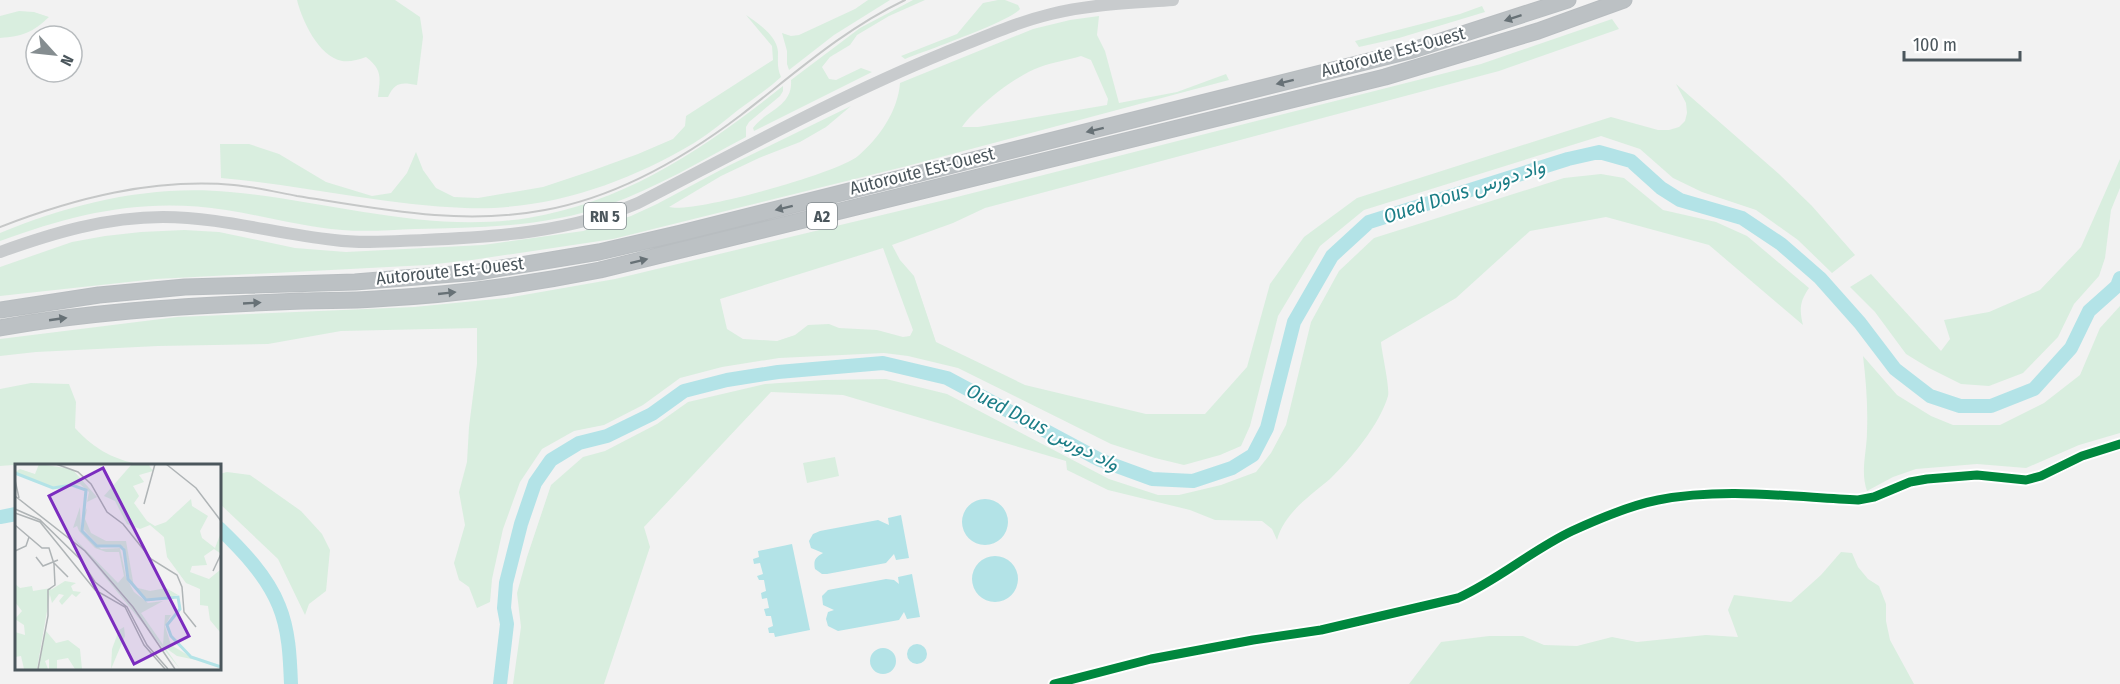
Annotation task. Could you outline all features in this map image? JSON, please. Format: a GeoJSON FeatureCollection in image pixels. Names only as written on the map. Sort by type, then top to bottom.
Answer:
{"type":"FeatureCollection","features":[{"type":"Feature","properties":{"kind":"highway","name":"Autoroute Est-Ouest"},"geometry":{"type":"LineString","coordinates":[[0,310],[99,295],[185,287],[355,282],[478,272],[599,252],[1413,50],[1568,0]]}},
{"type":"Feature","properties":{"kind":"highway","name":"Autoroute Est-Ouest"},"geometry":{"type":"LineString","coordinates":[[0,328],[84,315],[304,301],[374,299],[504,288],[600,270],[1385,77],[1538,32],[1624,0]]}},
{"type":"Feature","properties":{"kind":"main road","name":"RN 5"},"geometry":{"type":"LineString","coordinates":[[0,252],[55,233],[93,224],[163,217],[219,221],[317,238],[358,242],[490,236],[559,227],[609,215],[638,203],[829,104],[902,70],[1010,27],[1050,14],[1075,9],[1173,0]]}},
{"type":"Feature","properties":{"kind":"street"},"geometry":{"type":"LineString","coordinates":[[1054,684],[1151,659],[1321,630],[1458,598],[1474,591],[1549,543],[1635,505],[1658,500],[1716,495],[1858,500],[1874,497],[1910,482],[1927,479],[1977,475],[2026,480],[2041,476],[2082,456],[2120,444]]}},
{"type":"Feature","properties":{"kind":"green space"},"geometry":{"type":"Polygon","coordinates":[[[297,0],[395,0],[420,17],[423,37],[417,85],[399,84],[393,88],[388,97],[378,97],[380,79],[375,66],[366,57],[348,61],[333,58],[312,36],[297,0]]]}},
{"type":"Feature","properties":{"kind":"green space"},"geometry":{"type":"Polygon","coordinates":[[[868,0],[890,0],[834,35],[789,70],[782,33],[791,36],[799,35],[855,9],[868,0]]]}},
{"type":"Feature","properties":{"kind":"green space"},"geometry":{"type":"Polygon","coordinates":[[[913,0],[925,0],[889,16],[857,35],[850,45],[830,57],[822,67],[829,79],[836,80],[861,68],[872,72],[754,131],[753,128],[758,122],[788,96],[791,80],[860,28],[913,0]]]}},
{"type":"Feature","properties":{"kind":"green space"},"geometry":{"type":"Polygon","coordinates":[[[998,0],[1018,5],[1020,9],[1001,21],[967,36],[905,59],[901,56],[957,34],[983,3],[998,0]]]}},
{"type":"Feature","properties":{"kind":"green space"},"geometry":{"type":"Polygon","coordinates":[[[1482,6],[1485,12],[1399,38],[1359,47],[1355,41],[1460,14],[1482,6]]]}},
{"type":"Feature","properties":{"kind":"green space"},"geometry":{"type":"Polygon","coordinates":[[[19,11],[34,12],[49,17],[41,24],[24,24],[24,34],[0,38],[0,16],[19,11]]]}},
{"type":"Feature","properties":{"kind":"green space"},"geometry":{"type":"Polygon","coordinates":[[[746,15],[766,31],[777,46],[778,68],[781,77],[694,143],[641,171],[584,192],[526,205],[465,208],[404,203],[221,178],[220,144],[249,144],[279,154],[326,182],[372,196],[391,193],[407,173],[416,152],[423,170],[436,188],[454,197],[478,198],[543,187],[638,154],[673,139],[685,126],[686,116],[773,60],[772,46],[746,15]]]}},
{"type":"Feature","properties":{"kind":"green space"},"geometry":{"type":"Polygon","coordinates":[[[1099,16],[1097,35],[1105,51],[1119,103],[1177,92],[1226,74],[1229,80],[911,165],[613,239],[427,265],[156,279],[0,296],[0,267],[72,242],[105,236],[184,230],[219,232],[295,248],[346,252],[483,245],[583,231],[631,216],[657,204],[728,166],[851,106],[826,127],[800,142],[721,176],[669,207],[683,208],[734,198],[823,172],[858,156],[886,123],[896,104],[900,83],[1033,29],[1099,16]],[[1081,56],[1030,71],[997,92],[962,127],[978,127],[1107,105],[1108,99],[1091,60],[1081,56]]]}},
{"type":"Feature","properties":{"kind":"green space"},"geometry":{"type":"Polygon","coordinates":[[[1612,19],[1619,29],[1499,71],[985,208],[953,223],[892,245],[900,260],[914,276],[936,342],[1025,385],[1146,414],[1205,414],[1247,367],[1270,284],[1304,237],[1357,198],[1611,117],[1658,130],[1679,127],[1685,121],[1687,113],[1686,103],[1676,84],[1779,174],[1812,206],[1855,255],[1832,273],[1798,240],[1756,210],[1702,192],[1673,178],[1640,149],[1601,136],[1364,210],[1320,246],[1278,316],[1250,426],[1241,446],[1220,455],[1184,465],[1155,458],[1111,444],[958,368],[908,356],[884,353],[779,358],[722,367],[680,378],[643,405],[604,425],[574,431],[542,449],[520,482],[503,529],[492,579],[490,602],[477,608],[469,587],[459,580],[454,563],[465,525],[459,492],[467,462],[477,364],[477,328],[341,331],[268,344],[158,346],[0,356],[0,339],[177,317],[414,307],[506,298],[615,279],[949,199],[1481,64],[1612,19]],[[883,248],[720,299],[727,329],[743,339],[777,341],[795,335],[808,325],[829,324],[839,328],[877,330],[903,337],[910,336],[913,330],[883,248]]]}},
{"type":"Feature","properties":{"kind":"green space"},"geometry":{"type":"Polygon","coordinates":[[[783,86],[780,96],[749,122],[746,127],[746,137],[643,191],[608,205],[561,218],[488,227],[351,231],[327,229],[226,210],[167,205],[84,215],[0,241],[0,233],[55,213],[113,198],[172,191],[201,190],[267,196],[378,214],[453,222],[490,222],[528,218],[599,199],[664,169],[694,151],[783,86]]]}},
{"type":"Feature","properties":{"kind":"green space"},"geometry":{"type":"Polygon","coordinates":[[[2120,159],[2120,188],[2111,210],[2105,258],[2099,276],[2074,304],[2058,337],[2023,373],[1989,386],[1961,384],[1906,354],[1875,312],[1850,287],[1871,274],[1941,351],[1950,339],[1944,320],[1989,312],[2040,290],[2081,247],[2120,159]]]}},
{"type":"Feature","properties":{"kind":"green space"},"geometry":{"type":"Polygon","coordinates":[[[1601,174],[1624,178],[1663,210],[1716,222],[1747,236],[1809,288],[1801,305],[1803,325],[1709,245],[1606,217],[1530,231],[1456,298],[1381,342],[1388,396],[1379,418],[1347,462],[1292,513],[1277,540],[1272,529],[1262,521],[1215,520],[1190,510],[1108,490],[1067,470],[1066,461],[843,395],[771,392],[644,527],[650,547],[604,684],[513,684],[521,627],[517,593],[551,485],[583,457],[605,451],[657,424],[688,402],[765,384],[886,379],[947,394],[1109,479],[1158,495],[1179,495],[1221,485],[1256,472],[1271,453],[1286,425],[1311,322],[1339,271],[1374,238],[1564,178],[1601,174]]]}},
{"type":"Feature","properties":{"kind":"green space"},"geometry":{"type":"Polygon","coordinates":[[[2120,306],[2120,433],[2079,445],[2026,468],[1977,464],[1916,469],[1893,477],[1867,491],[1864,469],[1867,403],[1863,356],[1897,395],[1931,416],[1953,425],[2000,425],[2044,403],[2080,375],[2100,328],[2120,306]]]}},
{"type":"Feature","properties":{"kind":"green space"},"geometry":{"type":"Polygon","coordinates":[[[31,383],[69,384],[76,402],[75,428],[107,453],[125,461],[140,464],[0,466],[0,389],[31,383]]]}},
{"type":"Feature","properties":{"kind":"green space"},"geometry":{"type":"Polygon","coordinates":[[[835,457],[839,476],[807,483],[803,463],[835,457]]]}},
{"type":"Feature","properties":{"kind":"green space"},"geometry":{"type":"Polygon","coordinates":[[[227,472],[250,475],[301,511],[322,534],[330,550],[326,591],[309,604],[305,615],[278,559],[220,504],[220,474],[227,472]]]}},
{"type":"Feature","properties":{"kind":"green space"},"geometry":{"type":"Polygon","coordinates":[[[1841,552],[1852,553],[1858,567],[1868,579],[1879,586],[1886,604],[1886,621],[1890,640],[1914,684],[1409,684],[1441,642],[1489,636],[1523,636],[1544,645],[1577,646],[1612,637],[1637,642],[1706,635],[1738,637],[1728,610],[1734,595],[1791,602],[1821,575],[1841,552]]]}},
{"type":"Feature","properties":{"kind":"water"},"geometry":{"type":"Polygon","coordinates":[[[985,499],[1001,506],[1008,522],[1001,538],[985,545],[969,538],[962,522],[969,506],[985,499]]]}},
{"type":"Feature","properties":{"kind":"water"},"geometry":{"type":"Polygon","coordinates":[[[901,515],[909,558],[896,560],[894,554],[886,563],[827,574],[822,574],[815,569],[816,559],[823,553],[811,548],[809,541],[813,534],[878,520],[889,525],[888,518],[901,515]]]}},
{"type":"Feature","properties":{"kind":"water"},"geometry":{"type":"Polygon","coordinates":[[[792,544],[810,630],[775,637],[774,633],[769,633],[768,628],[773,626],[771,616],[766,616],[764,609],[769,608],[767,598],[762,599],[761,593],[766,591],[764,580],[759,580],[757,576],[763,574],[760,563],[754,564],[753,559],[759,557],[758,551],[792,544]]]}},
{"type":"Feature","properties":{"kind":"water"},"geometry":{"type":"Polygon","coordinates":[[[995,556],[1011,563],[1018,579],[1011,595],[995,602],[979,595],[972,579],[979,563],[995,556]]]}},
{"type":"Feature","properties":{"kind":"water"},"geometry":{"type":"Polygon","coordinates":[[[912,574],[920,617],[907,619],[904,612],[899,620],[838,631],[828,626],[826,619],[828,612],[834,610],[823,605],[822,596],[828,590],[886,579],[894,580],[899,584],[898,577],[912,574]]]}},
{"type":"Feature","properties":{"kind":"water"},"geometry":{"type":"Polygon","coordinates":[[[917,644],[924,647],[927,654],[924,661],[917,664],[910,661],[907,654],[910,647],[917,644]]]}},
{"type":"Feature","properties":{"kind":"water"},"geometry":{"type":"Polygon","coordinates":[[[883,648],[892,652],[896,661],[892,670],[883,674],[874,670],[870,661],[874,652],[883,648]]]}},
{"type":"Feature","properties":{"kind":"waterway","name":"Oued Dous واد دورس"},"geometry":{"type":"LineString","coordinates":[[500,684],[507,624],[504,608],[506,583],[521,524],[535,483],[551,460],[579,443],[607,436],[652,414],[684,391],[727,380],[778,372],[883,363],[947,378],[1100,460],[1152,479],[1193,481],[1232,468],[1253,455],[1267,428],[1294,322],[1332,256],[1369,222],[1568,159],[1599,152],[1631,161],[1661,188],[1680,200],[1742,218],[1781,244],[1820,278],[1860,323],[1895,369],[1930,396],[1960,406],[1991,406],[2034,389],[2071,348],[2089,311],[2117,286],[2120,278]]}},
{"type":"Feature","properties":{"kind":"waterway","name":"Oued Dous واد دورس"},"geometry":{"type":"LineString","coordinates":[[0,517],[15,514]]}},
{"type":"Feature","properties":{"kind":"waterway","name":"Oued Dous واد دورس"},"geometry":{"type":"LineString","coordinates":[[220,529],[253,564],[274,595],[287,634],[291,684]]}},
{"type":"Feature","properties":{"kind":"railway"},"geometry":{"type":"LineString","coordinates":[[0,227],[86,199],[115,192],[174,185],[242,186],[390,210],[452,216],[514,215],[572,204],[623,186],[696,147],[840,38],[905,0]]}},
{"type":"Feature","properties":{"kind":"cycle path"},"geometry":{"type":"LineString","coordinates":[[1054,684],[1151,659],[1321,630],[1458,598],[1572,531],[1648,502],[1683,496],[1733,493],[1858,500],[1874,497],[1910,482],[1927,479],[1977,475],[2026,480],[2041,476],[2082,456],[2120,444]]}}]}
